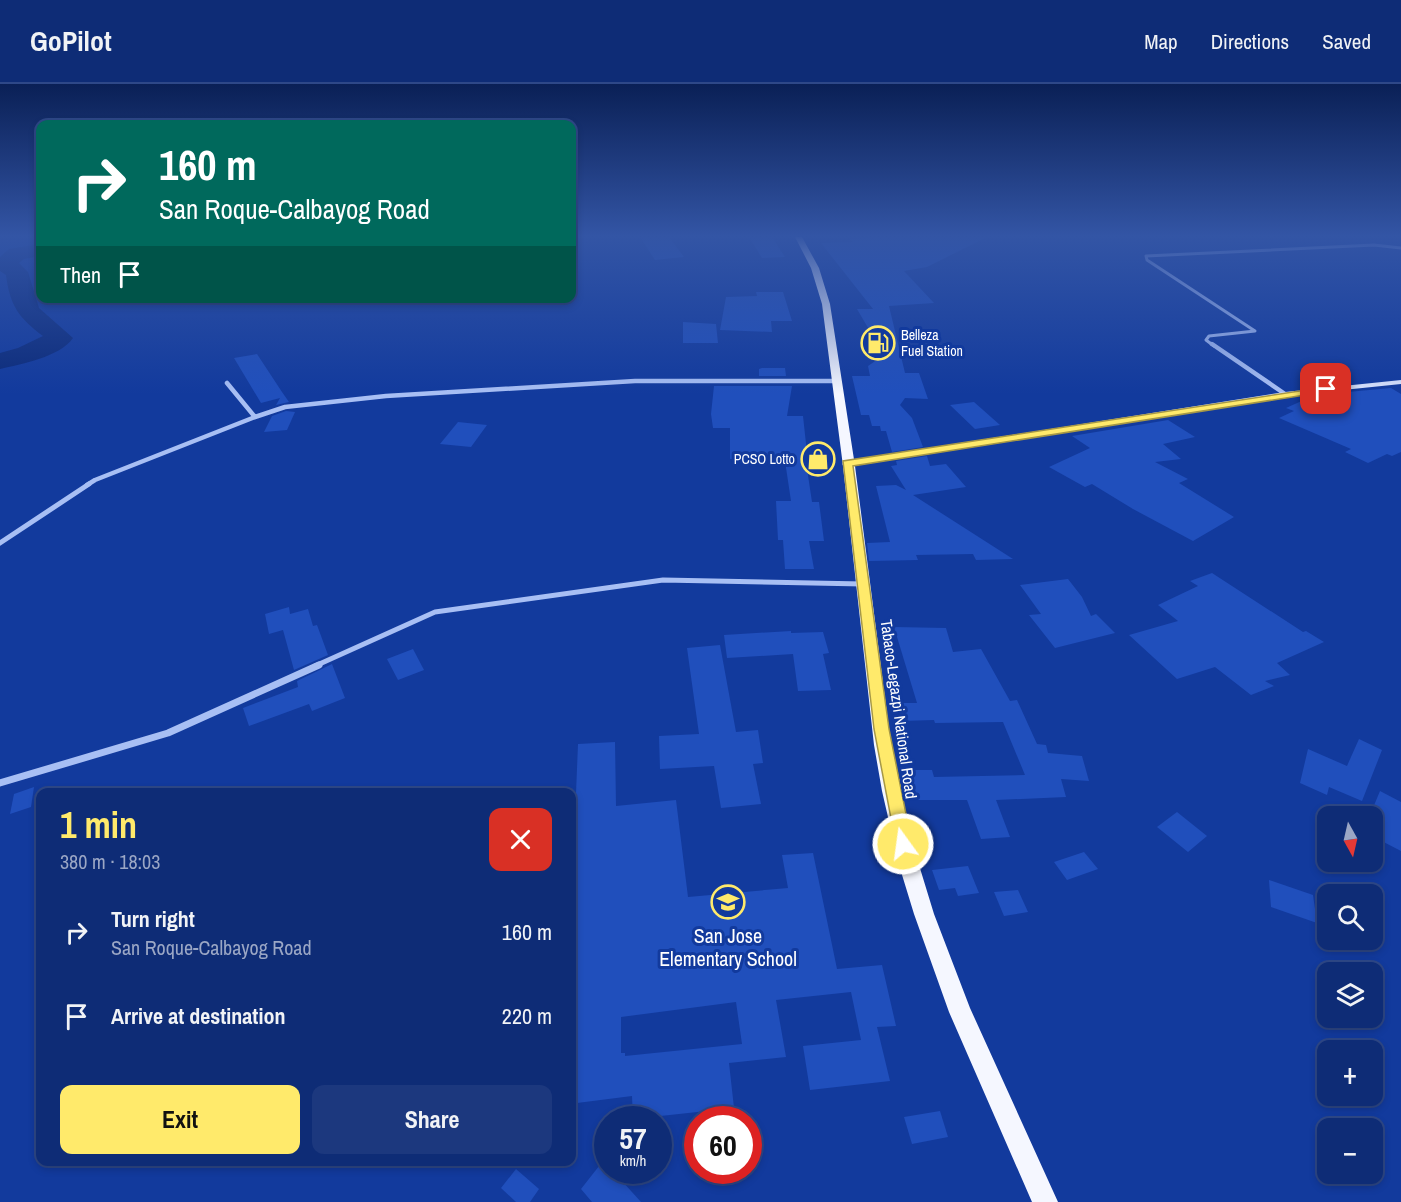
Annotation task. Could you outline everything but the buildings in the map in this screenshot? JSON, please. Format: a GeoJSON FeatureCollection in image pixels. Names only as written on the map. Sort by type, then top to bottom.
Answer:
{"type":"FeatureCollection","features":[{"type":"Feature","properties":{"kind":"main road","name":"Tabaco-Legazpi National Road"},"geometry":{"type":"LineString","coordinates":[[821,289],[826,304],[881,729],[895,810],[907,861],[933,940],[982,1067],[1046,1202]]}},
{"type":"Feature","properties":{"kind":"street"},"geometry":{"type":"LineString","coordinates":[[1192,289],[1255,331],[1209,336],[1206,340],[1285,394]]}},
{"type":"Feature","properties":{"kind":"street"},"geometry":{"type":"LineString","coordinates":[[0,543],[95,480],[285,407],[386,396],[635,381],[836,381]]}},
{"type":"Feature","properties":{"kind":"street"},"geometry":{"type":"LineString","coordinates":[[847,464],[1285,394],[1401,382]]}},
{"type":"Feature","properties":{"kind":"street"},"geometry":{"type":"LineString","coordinates":[[226,383],[255,417]]}},
{"type":"Feature","properties":{"kind":"street"},"geometry":{"type":"LineString","coordinates":[[0,783],[168,733],[435,612],[663,580],[863,584]]}},
{"type":"Feature","properties":{"kind":"waterway"},"geometry":{"type":"LineString","coordinates":[[0,361],[28,354],[60,338],[32,316],[25,305],[20,289]]}},
{"type":"Feature","properties":{"kind":"place","name":"Belleza Fuel Station"},"geometry":{"type":"Point","coordinates":[878,343]}},
{"type":"Feature","properties":{"kind":"place","name":"PCSO Lotto"},"geometry":{"type":"Point","coordinates":[818,459]}},
{"type":"Feature","properties":{"kind":"place","name":"San Jose Elementary School"},"geometry":{"type":"Point","coordinates":[728,902]}},
{"type":"Feature","properties":{"kind":"route"},"geometry":{"type":"LineString","coordinates":[[903,844],[881,729],[847,464],[1326,389]]}}]}
